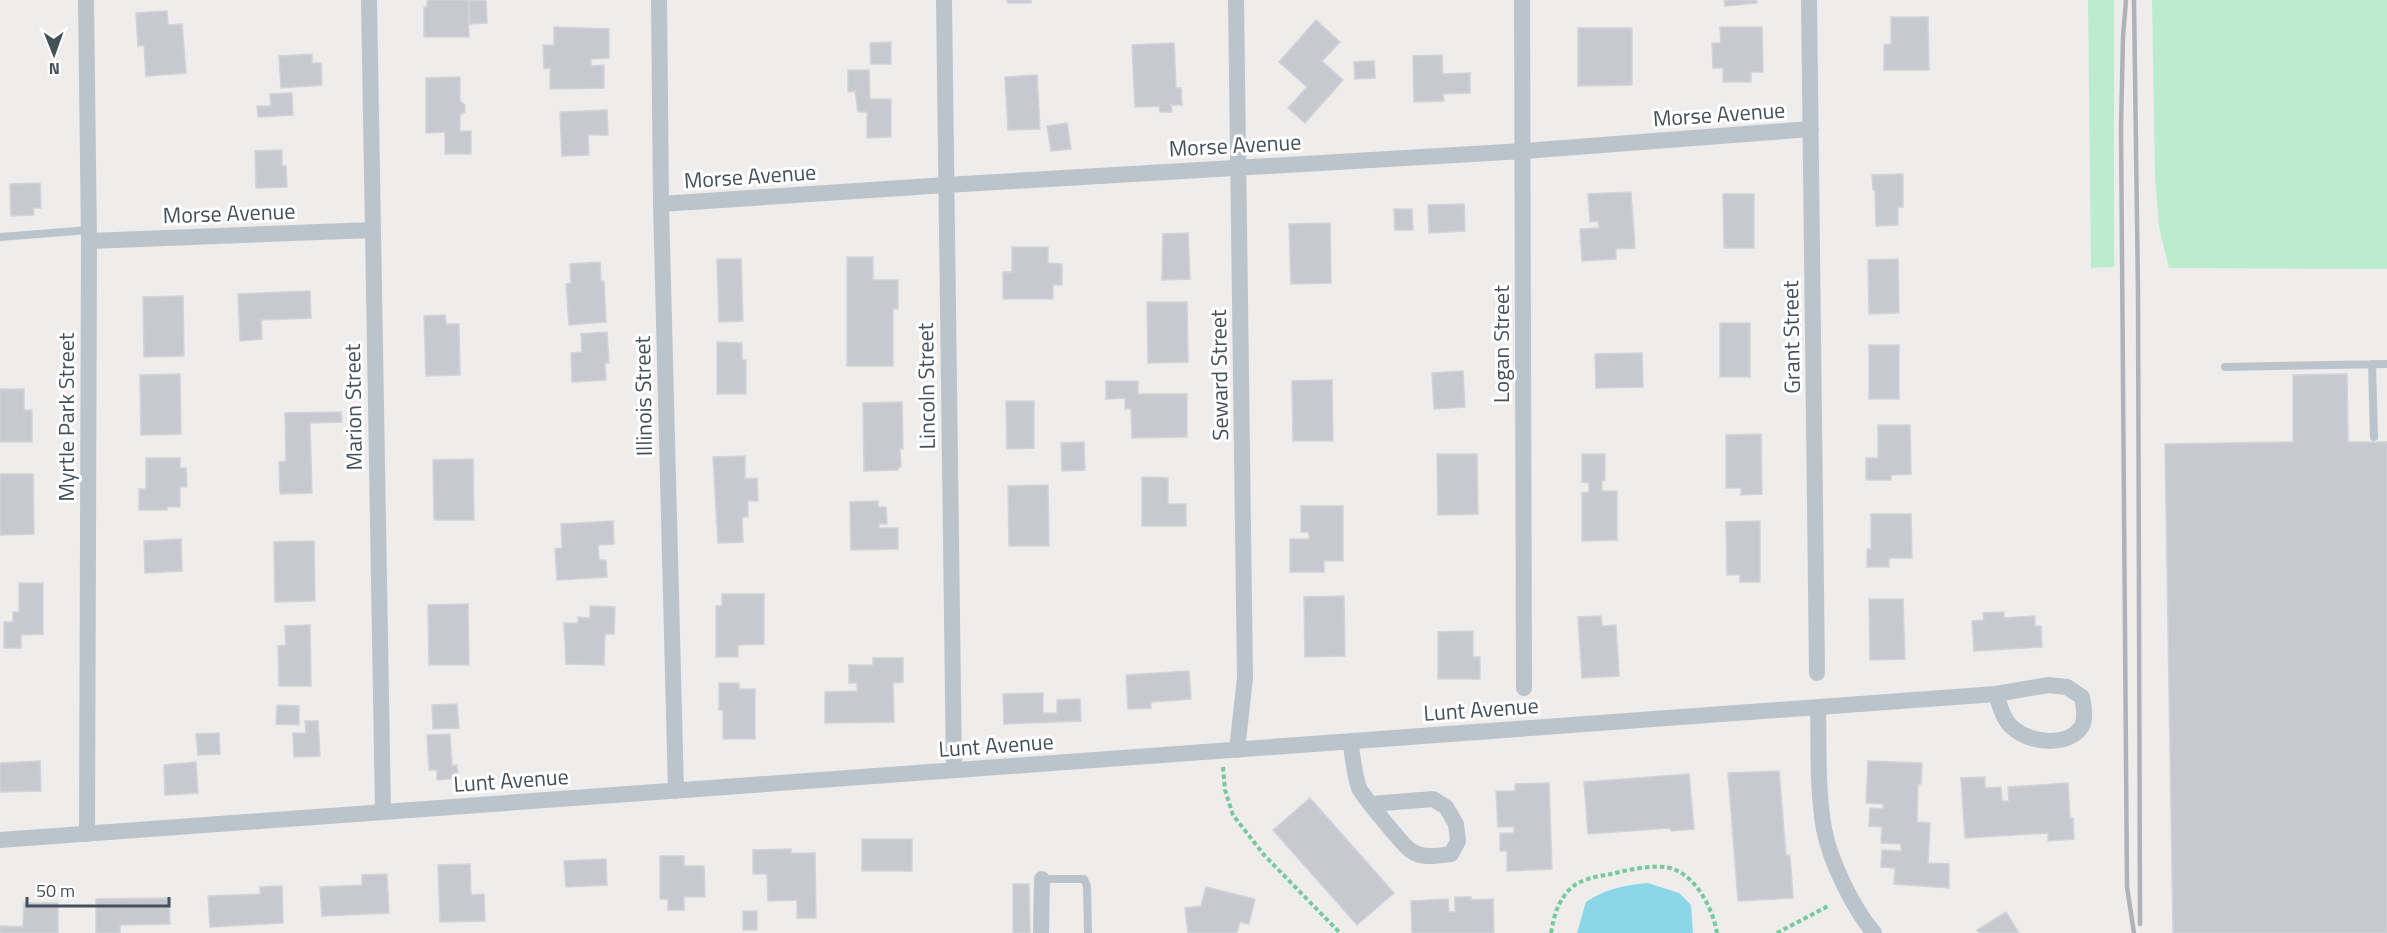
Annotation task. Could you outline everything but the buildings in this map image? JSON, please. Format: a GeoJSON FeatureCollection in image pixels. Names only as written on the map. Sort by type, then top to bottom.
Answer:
{"type":"FeatureCollection","features":[{"type":"Feature","properties":{"kind":"street","name":"Myrtle Park Street"},"geometry":{"type":"LineString","coordinates":[[86,0],[89,236],[87,834]]}},
{"type":"Feature","properties":{"kind":"street","name":"Marion Street"},"geometry":{"type":"LineString","coordinates":[[369,0],[383,812]]}},
{"type":"Feature","properties":{"kind":"street","name":"Illinois Street"},"geometry":{"type":"LineString","coordinates":[[659,0],[661,204],[676,791]]}},
{"type":"Feature","properties":{"kind":"street","name":"Lincoln Street"},"geometry":{"type":"LineString","coordinates":[[944,0],[954,770]]}},
{"type":"Feature","properties":{"kind":"street","name":"Seward Street"},"geometry":{"type":"LineString","coordinates":[[1236,0],[1245,678],[1237,750]]}},
{"type":"Feature","properties":{"kind":"street","name":"Logan Street"},"geometry":{"type":"LineString","coordinates":[[1522,0],[1524,688]]}},
{"type":"Feature","properties":{"kind":"street","name":"Grant Street"},"geometry":{"type":"LineString","coordinates":[[1809,0],[1817,673]]}},
{"type":"Feature","properties":{"kind":"street","name":"Morse Avenue"},"geometry":{"type":"LineString","coordinates":[[661,204],[946,184],[1523,151],[1811,129]]}},
{"type":"Feature","properties":{"kind":"street","name":"Morse Avenue"},"geometry":{"type":"LineString","coordinates":[[89,236],[372,230]]}},
{"type":"Feature","properties":{"kind":"street","name":"Lunt Avenue"},"geometry":{"type":"LineString","coordinates":[[0,840],[1996,694],[2048,685],[2067,687],[2082,697],[2085,713],[2082,725],[2073,735],[2062,739],[2043,741],[2029,737],[2012,728],[2004,716],[1996,694]]}},
{"type":"Feature","properties":{"kind":"street"},"geometry":{"type":"LineString","coordinates":[[1818,707],[1820,797],[1824,831],[1843,883],[1863,919],[1874,933]]}},
{"type":"Feature","properties":{"kind":"street"},"geometry":{"type":"LineString","coordinates":[[1350,741],[1360,790],[1371,804],[1410,851],[1427,857],[1451,854],[1458,842],[1456,824],[1446,807],[1433,799],[1371,804]]}},
{"type":"Feature","properties":{"kind":"street"},"geometry":{"type":"LineString","coordinates":[[1041,933],[1042,879]]}},
{"type":"Feature","properties":{"kind":"lane"},"geometry":{"type":"LineString","coordinates":[[0,237],[89,236]]}},
{"type":"Feature","properties":{"kind":"lane"},"geometry":{"type":"LineString","coordinates":[[2372,364],[2374,437]]}},
{"type":"Feature","properties":{"kind":"lane"},"geometry":{"type":"LineString","coordinates":[[2225,367],[2387,364]]}},
{"type":"Feature","properties":{"kind":"lane"},"geometry":{"type":"LineString","coordinates":[[1042,879],[1084,879],[1087,886],[1088,933]]}},
{"type":"Feature","properties":{"kind":"path"},"geometry":{"type":"LineString","coordinates":[[1223,767],[1225,790],[1233,815],[1264,855],[1340,933]]}},
{"type":"Feature","properties":{"kind":"path"},"geometry":{"type":"LineString","coordinates":[[1551,933],[1555,911],[1570,889],[1594,877],[1636,868],[1670,868],[1692,880],[1707,905],[1717,933]]}},
{"type":"Feature","properties":{"kind":"path"},"geometry":{"type":"LineString","coordinates":[[1777,933],[1830,904]]}},
{"type":"Feature","properties":{"kind":"green space"},"geometry":{"type":"Polygon","coordinates":[[[2088,0],[2114,0],[2114,267],[2091,268],[2088,0]]]}},
{"type":"Feature","properties":{"kind":"green space"},"geometry":{"type":"Polygon","coordinates":[[[2152,0],[2387,0],[2387,269],[2169,268],[2159,227],[2155,177],[2152,0]]]}},
{"type":"Feature","properties":{"kind":"water"},"geometry":{"type":"Polygon","coordinates":[[[1648,883],[1679,893],[1691,905],[1693,933],[1577,933],[1586,902],[1616,888],[1648,883]]]}},
{"type":"Feature","properties":{"kind":"railway"},"geometry":{"type":"LineString","coordinates":[[2126,0],[2121,127],[2127,887],[2134,933]]}},
{"type":"Feature","properties":{"kind":"railway"},"geometry":{"type":"LineString","coordinates":[[2134,0],[2138,292],[2140,924]]}}]}
